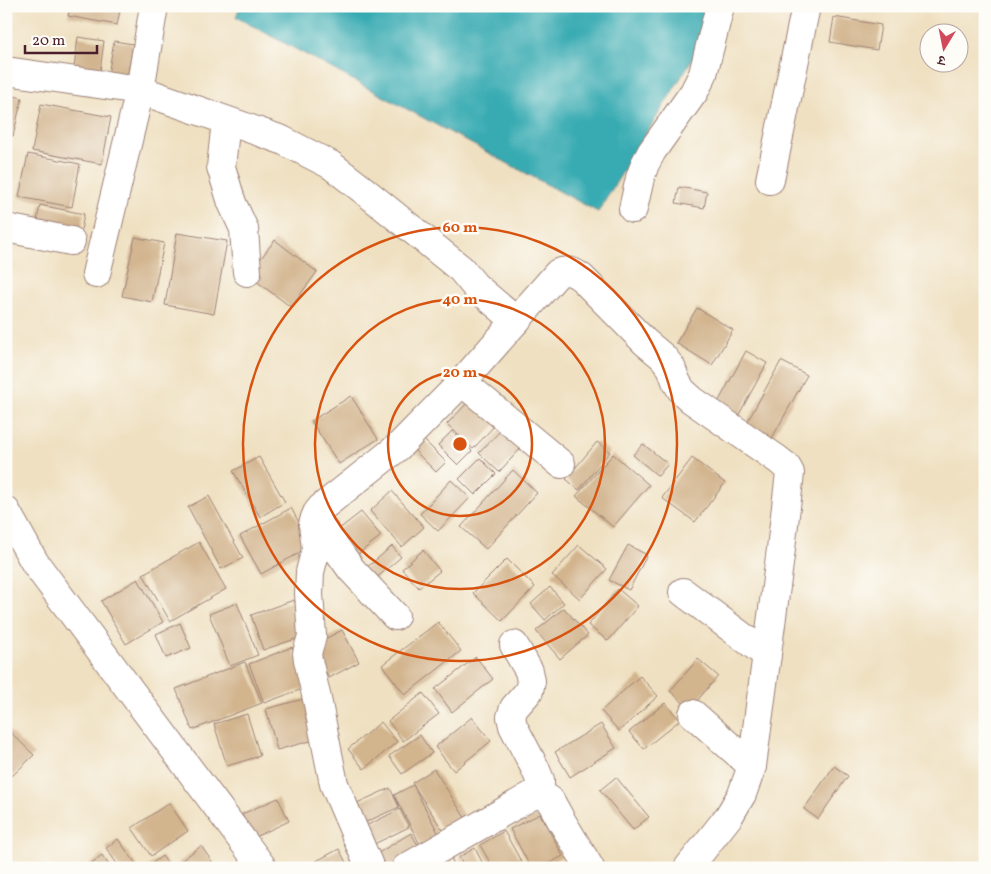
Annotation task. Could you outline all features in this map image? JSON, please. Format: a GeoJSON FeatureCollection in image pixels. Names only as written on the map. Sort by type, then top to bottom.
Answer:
{"type":"FeatureCollection","features":[{"type":"Feature","properties":{"kind":"street"},"geometry":{"type":"LineString","coordinates":[[96,274],[140,90],[154,6]]}},
{"type":"Feature","properties":{"kind":"street"},"geometry":{"type":"LineString","coordinates":[[633,209],[645,164],[694,92],[703,74],[720,6]]}},
{"type":"Feature","properties":{"kind":"street"},"geometry":{"type":"LineString","coordinates":[[770,180],[806,6]]}},
{"type":"Feature","properties":{"kind":"street"},"geometry":{"type":"LineString","coordinates":[[6,70],[140,90],[282,140],[332,165],[461,269],[475,286],[516,321]]}},
{"type":"Feature","properties":{"kind":"street"},"geometry":{"type":"LineString","coordinates":[[226,121],[221,167],[232,203],[244,229],[247,272]]}},
{"type":"Feature","properties":{"kind":"street"},"geometry":{"type":"LineString","coordinates":[[6,228],[71,241]]}},
{"type":"Feature","properties":{"kind":"street"},"geometry":{"type":"LineString","coordinates":[[370,868],[334,784],[308,660],[307,653],[312,636],[309,594],[310,572],[316,549],[313,524],[321,508],[398,447],[462,382],[558,273],[564,271],[570,271],[582,278],[645,342],[663,357],[671,368],[682,392],[786,466],[790,473],[752,766],[742,794],[729,816],[688,868]]}},
{"type":"Feature","properties":{"kind":"street"},"geometry":{"type":"LineString","coordinates":[[462,382],[561,464]]}},
{"type":"Feature","properties":{"kind":"street"},"geometry":{"type":"LineString","coordinates":[[6,512],[35,563],[263,868]]}},
{"type":"Feature","properties":{"kind":"street"},"geometry":{"type":"LineString","coordinates":[[315,518],[352,569],[395,616]]}},
{"type":"Feature","properties":{"kind":"street"},"geometry":{"type":"LineString","coordinates":[[683,592],[767,655]]}},
{"type":"Feature","properties":{"kind":"street"},"geometry":{"type":"LineString","coordinates":[[514,645],[529,671],[531,681],[529,691],[514,708],[511,717],[513,726],[540,780],[540,794]]}},
{"type":"Feature","properties":{"kind":"street"},"geometry":{"type":"LineString","coordinates":[[693,714],[752,766]]}},
{"type":"Feature","properties":{"kind":"street"},"geometry":{"type":"LineString","coordinates":[[406,868],[531,796],[540,794],[550,800],[590,868]]}},
{"type":"Feature","properties":{"kind":"water"},"geometry":{"type":"Polygon","coordinates":[[[240,6],[710,6],[717,19],[598,212],[236,17],[240,6]]]}},
{"type":"Feature","properties":{"kind":"building"},"geometry":{"type":"Polygon","coordinates":[[[70,6],[121,6],[117,25],[68,16],[70,6]]]}},
{"type":"Feature","properties":{"kind":"building"},"geometry":{"type":"Polygon","coordinates":[[[834,17],[881,25],[877,50],[830,42],[834,17]]]}},
{"type":"Feature","properties":{"kind":"building"},"geometry":{"type":"Polygon","coordinates":[[[78,37],[104,41],[99,79],[73,76],[78,37]]]}},
{"type":"Feature","properties":{"kind":"building"},"geometry":{"type":"Polygon","coordinates":[[[114,41],[133,44],[126,85],[107,81],[114,41]]]}},
{"type":"Feature","properties":{"kind":"building"},"geometry":{"type":"Polygon","coordinates":[[[6,94],[22,98],[13,136],[6,135],[6,94]]]}},
{"type":"Feature","properties":{"kind":"building"},"geometry":{"type":"Polygon","coordinates":[[[41,104],[111,117],[102,164],[32,151],[41,104]]]}},
{"type":"Feature","properties":{"kind":"building"},"geometry":{"type":"Polygon","coordinates":[[[28,154],[80,164],[72,207],[19,197],[28,154]]]}},
{"type":"Feature","properties":{"kind":"building"},"geometry":{"type":"Polygon","coordinates":[[[679,187],[707,192],[704,208],[676,203],[679,187]]]}},
{"type":"Feature","properties":{"kind":"building"},"geometry":{"type":"Polygon","coordinates":[[[40,205],[84,214],[80,236],[36,226],[40,205]]]}},
{"type":"Feature","properties":{"kind":"building"},"geometry":{"type":"Polygon","coordinates":[[[177,233],[227,241],[214,314],[165,305],[177,233]]]}},
{"type":"Feature","properties":{"kind":"building"},"geometry":{"type":"Polygon","coordinates":[[[135,237],[164,243],[152,302],[122,296],[135,237]]]}},
{"type":"Feature","properties":{"kind":"building"},"geometry":{"type":"Polygon","coordinates":[[[275,240],[317,272],[291,307],[248,275],[275,240]]]}},
{"type":"Feature","properties":{"kind":"building"},"geometry":{"type":"Polygon","coordinates":[[[697,308],[733,330],[712,365],[676,343],[697,308]]]}},
{"type":"Feature","properties":{"kind":"building"},"geometry":{"type":"Polygon","coordinates":[[[746,351],[767,363],[736,420],[715,408],[746,351]]]}},
{"type":"Feature","properties":{"kind":"building"},"geometry":{"type":"Polygon","coordinates":[[[781,361],[807,375],[771,440],[745,426],[781,361]]]}},
{"type":"Feature","properties":{"kind":"building"},"geometry":{"type":"Polygon","coordinates":[[[351,396],[378,439],[339,464],[311,421],[351,396]]]}},
{"type":"Feature","properties":{"kind":"building"},"geometry":{"type":"Polygon","coordinates":[[[470,400],[496,424],[473,449],[447,424],[470,400]]]}},
{"type":"Feature","properties":{"kind":"building"},"geometry":{"type":"Polygon","coordinates":[[[502,429],[522,447],[499,472],[479,453],[502,429]]]}},
{"type":"Feature","properties":{"kind":"building"},"geometry":{"type":"Polygon","coordinates":[[[452,431],[472,451],[458,465],[438,445],[452,431]]]}},
{"type":"Feature","properties":{"kind":"building"},"geometry":{"type":"Polygon","coordinates":[[[424,440],[446,462],[436,472],[414,450],[424,440]]]}},
{"type":"Feature","properties":{"kind":"building"},"geometry":{"type":"Polygon","coordinates":[[[597,442],[610,452],[579,490],[566,479],[597,442]]]}},
{"type":"Feature","properties":{"kind":"building"},"geometry":{"type":"Polygon","coordinates":[[[643,444],[668,464],[658,476],[633,455],[643,444]]]}},
{"type":"Feature","properties":{"kind":"building"},"geometry":{"type":"Polygon","coordinates":[[[613,454],[649,485],[613,527],[576,496],[613,454]]]}},
{"type":"Feature","properties":{"kind":"building"},"geometry":{"type":"Polygon","coordinates":[[[259,457],[285,502],[260,517],[233,471],[259,457]]]}},
{"type":"Feature","properties":{"kind":"building"},"geometry":{"type":"Polygon","coordinates":[[[480,458],[496,474],[475,495],[459,479],[480,458]]]}},
{"type":"Feature","properties":{"kind":"building"},"geometry":{"type":"Polygon","coordinates":[[[692,458],[725,483],[695,522],[662,498],[692,458]]]}},
{"type":"Feature","properties":{"kind":"building"},"geometry":{"type":"Polygon","coordinates":[[[513,470],[537,493],[486,549],[461,527],[513,470]]]}},
{"type":"Feature","properties":{"kind":"building"},"geometry":{"type":"Polygon","coordinates":[[[451,480],[470,498],[438,531],[420,514],[451,480]]]}},
{"type":"Feature","properties":{"kind":"building"},"geometry":{"type":"Polygon","coordinates":[[[392,491],[424,527],[402,547],[370,511],[392,491]]]}},
{"type":"Feature","properties":{"kind":"building"},"geometry":{"type":"Polygon","coordinates":[[[209,496],[243,558],[221,569],[188,507],[209,496]]]}},
{"type":"Feature","properties":{"kind":"building"},"geometry":{"type":"Polygon","coordinates":[[[291,508],[312,546],[261,574],[240,536],[291,508]]]}},
{"type":"Feature","properties":{"kind":"building"},"geometry":{"type":"Polygon","coordinates":[[[361,512],[381,536],[353,558],[334,533],[361,512]]]}},
{"type":"Feature","properties":{"kind":"building"},"geometry":{"type":"Polygon","coordinates":[[[199,542],[226,589],[170,621],[143,574],[199,542]]]}},
{"type":"Feature","properties":{"kind":"building"},"geometry":{"type":"Polygon","coordinates":[[[579,545],[607,569],[580,599],[552,575],[579,545]]]}},
{"type":"Feature","properties":{"kind":"building"},"geometry":{"type":"Polygon","coordinates":[[[628,545],[647,555],[629,590],[609,580],[628,545]]]}},
{"type":"Feature","properties":{"kind":"building"},"geometry":{"type":"Polygon","coordinates":[[[392,546],[401,557],[373,581],[364,570],[392,546]]]}},
{"type":"Feature","properties":{"kind":"building"},"geometry":{"type":"Polygon","coordinates":[[[423,550],[440,571],[419,588],[402,569],[423,550]]]}},
{"type":"Feature","properties":{"kind":"building"},"geometry":{"type":"Polygon","coordinates":[[[507,559],[535,587],[502,621],[473,593],[507,559]]]}},
{"type":"Feature","properties":{"kind":"building"},"geometry":{"type":"Polygon","coordinates":[[[138,579],[163,622],[126,644],[101,601],[138,579]]]}},
{"type":"Feature","properties":{"kind":"building"},"geometry":{"type":"Polygon","coordinates":[[[550,587],[564,603],[545,620],[531,604],[550,587]]]}},
{"type":"Feature","properties":{"kind":"building"},"geometry":{"type":"Polygon","coordinates":[[[618,589],[638,606],[608,641],[588,625],[618,589]]]}},
{"type":"Feature","properties":{"kind":"building"},"geometry":{"type":"Polygon","coordinates":[[[294,600],[307,635],[263,650],[251,615],[294,600]]]}},
{"type":"Feature","properties":{"kind":"building"},"geometry":{"type":"Polygon","coordinates":[[[237,603],[258,655],[230,666],[209,614],[237,603]]]}},
{"type":"Feature","properties":{"kind":"building"},"geometry":{"type":"Polygon","coordinates":[[[564,608],[588,635],[560,659],[536,631],[564,608]]]}},
{"type":"Feature","properties":{"kind":"building"},"geometry":{"type":"Polygon","coordinates":[[[438,622],[461,651],[405,695],[382,665],[438,622]]]}},
{"type":"Feature","properties":{"kind":"building"},"geometry":{"type":"Polygon","coordinates":[[[180,623],[191,648],[166,658],[156,634],[180,623]]]}},
{"type":"Feature","properties":{"kind":"building"},"geometry":{"type":"Polygon","coordinates":[[[342,630],[359,662],[329,678],[312,646],[342,630]]]}},
{"type":"Feature","properties":{"kind":"building"},"geometry":{"type":"Polygon","coordinates":[[[292,647],[308,687],[264,703],[249,664],[292,647]]]}},
{"type":"Feature","properties":{"kind":"building"},"geometry":{"type":"Polygon","coordinates":[[[476,657],[493,679],[452,712],[435,689],[476,657]]]}},
{"type":"Feature","properties":{"kind":"building"},"geometry":{"type":"Polygon","coordinates":[[[698,659],[718,676],[690,709],[670,691],[698,659]]]}},
{"type":"Feature","properties":{"kind":"building"},"geometry":{"type":"Polygon","coordinates":[[[245,662],[262,703],[192,730],[176,689],[245,662]]]}},
{"type":"Feature","properties":{"kind":"building"},"geometry":{"type":"Polygon","coordinates":[[[640,676],[658,696],[619,731],[601,711],[640,676]]]}},
{"type":"Feature","properties":{"kind":"building"},"geometry":{"type":"Polygon","coordinates":[[[423,693],[439,714],[403,741],[388,721],[423,693]]]}},
{"type":"Feature","properties":{"kind":"building"},"geometry":{"type":"Polygon","coordinates":[[[307,698],[318,739],[277,750],[266,709],[307,698]]]}},
{"type":"Feature","properties":{"kind":"building"},"geometry":{"type":"Polygon","coordinates":[[[665,703],[680,720],[644,749],[629,732],[665,703]]]}},
{"type":"Feature","properties":{"kind":"building"},"geometry":{"type":"Polygon","coordinates":[[[247,714],[260,756],[227,766],[214,724],[247,714]]]}},
{"type":"Feature","properties":{"kind":"building"},"geometry":{"type":"Polygon","coordinates":[[[472,717],[491,741],[454,771],[435,747],[472,717]]]}},
{"type":"Feature","properties":{"kind":"building"},"geometry":{"type":"Polygon","coordinates":[[[381,722],[397,742],[364,769],[348,749],[381,722]]]}},
{"type":"Feature","properties":{"kind":"building"},"geometry":{"type":"Polygon","coordinates":[[[601,724],[616,748],[570,777],[555,752],[601,724]]]}},
{"type":"Feature","properties":{"kind":"building"},"geometry":{"type":"Polygon","coordinates":[[[6,728],[34,755],[12,776],[6,770],[6,728]]]}},
{"type":"Feature","properties":{"kind":"building"},"geometry":{"type":"Polygon","coordinates":[[[420,735],[432,753],[402,774],[389,756],[420,735]]]}},
{"type":"Feature","properties":{"kind":"building"},"geometry":{"type":"Polygon","coordinates":[[[834,766],[848,776],[818,819],[804,809],[834,766]]]}},
{"type":"Feature","properties":{"kind":"building"},"geometry":{"type":"Polygon","coordinates":[[[434,769],[469,824],[448,838],[412,783],[434,769]]]}},
{"type":"Feature","properties":{"kind":"building"},"geometry":{"type":"Polygon","coordinates":[[[616,777],[649,817],[633,830],[600,790],[616,777]]]}},
{"type":"Feature","properties":{"kind":"building"},"geometry":{"type":"Polygon","coordinates":[[[413,785],[442,840],[423,850],[394,795],[413,785]]]}},
{"type":"Feature","properties":{"kind":"building"},"geometry":{"type":"Polygon","coordinates":[[[390,788],[399,807],[355,827],[346,808],[390,788]]]}},
{"type":"Feature","properties":{"kind":"building"},"geometry":{"type":"Polygon","coordinates":[[[278,798],[289,821],[253,838],[242,814],[278,798]]]}},
{"type":"Feature","properties":{"kind":"building"},"geometry":{"type":"Polygon","coordinates":[[[169,803],[188,831],[151,856],[132,828],[169,803]]]}},
{"type":"Feature","properties":{"kind":"building"},"geometry":{"type":"Polygon","coordinates":[[[400,809],[409,827],[364,849],[356,831],[400,809]]]}},
{"type":"Feature","properties":{"kind":"building"},"geometry":{"type":"Polygon","coordinates":[[[540,814],[563,856],[540,868],[531,868],[510,829],[540,814]]]}},
{"type":"Feature","properties":{"kind":"building"},"geometry":{"type":"Polygon","coordinates":[[[504,831],[525,868],[493,868],[480,845],[504,831]]]}},
{"type":"Feature","properties":{"kind":"building"},"geometry":{"type":"Polygon","coordinates":[[[411,833],[421,850],[391,868],[375,868],[370,858],[411,833]]]}},
{"type":"Feature","properties":{"kind":"building"},"geometry":{"type":"Polygon","coordinates":[[[118,839],[139,868],[120,868],[106,848],[118,839]]]}},
{"type":"Feature","properties":{"kind":"building"},"geometry":{"type":"Polygon","coordinates":[[[201,846],[213,863],[206,868],[182,868],[178,863],[201,846]]]}},
{"type":"Feature","properties":{"kind":"building"},"geometry":{"type":"Polygon","coordinates":[[[475,848],[485,868],[465,868],[459,857],[475,848]]]}},
{"type":"Feature","properties":{"kind":"building"},"geometry":{"type":"Polygon","coordinates":[[[339,849],[349,868],[303,868],[339,849]]]}},
{"type":"Feature","properties":{"kind":"building"},"geometry":{"type":"Polygon","coordinates":[[[449,854],[456,868],[423,868],[449,854]]]}},
{"type":"Feature","properties":{"kind":"building"},"geometry":{"type":"Polygon","coordinates":[[[102,855],[111,868],[85,868],[102,855]]]}},
{"type":"Feature","properties":{"kind":"building"},"geometry":{"type":"Polygon","coordinates":[[[162,856],[171,868],[146,868],[162,856]]]}}]}
